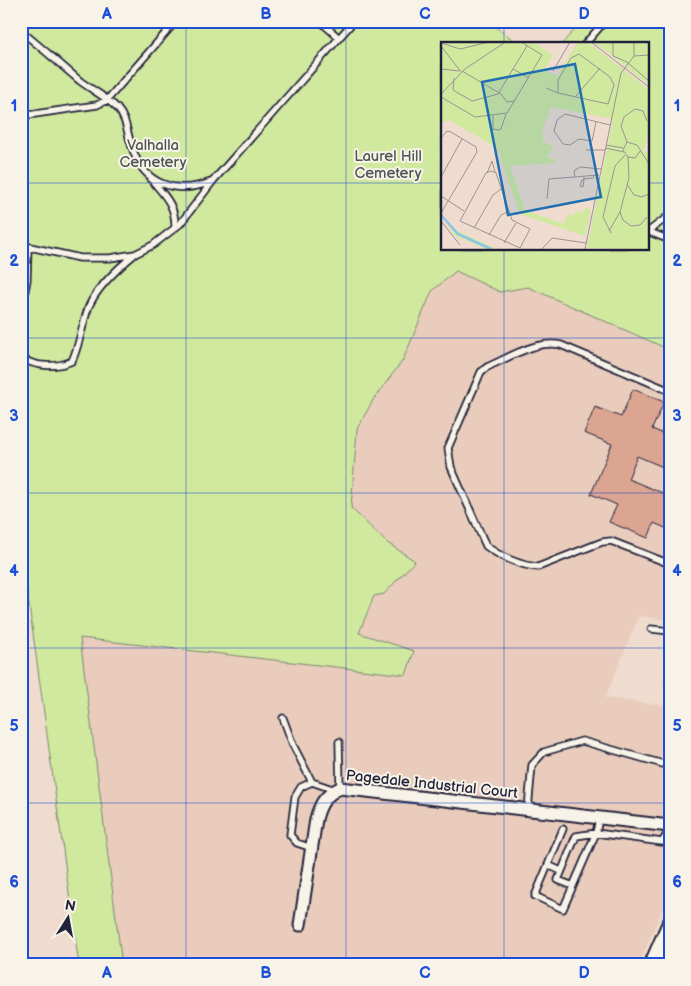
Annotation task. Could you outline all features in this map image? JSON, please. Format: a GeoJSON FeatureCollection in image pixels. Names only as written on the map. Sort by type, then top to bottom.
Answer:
{"type":"FeatureCollection","features":[{"type":"Feature","properties":{"kind":"street","name":"Pagedale Industrial Court"},"geometry":{"type":"LineString","coordinates":[[300,925],[316,819],[320,804],[330,792],[337,789],[670,826]]}},
{"type":"Feature","properties":{"kind":"street"},"geometry":{"type":"LineString","coordinates":[[652,965],[670,924]]}},
{"type":"Feature","properties":{"kind":"lane"},"geometry":{"type":"LineString","coordinates":[[21,116],[97,105],[107,100],[176,21]]}},
{"type":"Feature","properties":{"kind":"lane"},"geometry":{"type":"LineString","coordinates":[[320,21],[340,38]]}},
{"type":"Feature","properties":{"kind":"lane"},"geometry":{"type":"LineString","coordinates":[[21,358],[45,365],[62,366],[72,361],[77,351],[90,305],[101,288],[135,254],[153,245],[175,228],[213,181],[354,21]]}},
{"type":"Feature","properties":{"kind":"lane"},"geometry":{"type":"LineString","coordinates":[[587,42],[605,21]]}},
{"type":"Feature","properties":{"kind":"lane"},"geometry":{"type":"LineString","coordinates":[[21,31],[82,82],[117,108],[124,117],[132,148],[139,165],[173,208],[176,219],[175,228]]}},
{"type":"Feature","properties":{"kind":"lane"},"geometry":{"type":"LineString","coordinates":[[149,177],[164,184],[181,187],[198,187],[213,181]]}},
{"type":"Feature","properties":{"kind":"lane"},"geometry":{"type":"LineString","coordinates":[[648,231],[670,215]]}},
{"type":"Feature","properties":{"kind":"lane"},"geometry":{"type":"LineString","coordinates":[[648,231],[670,240]]}},
{"type":"Feature","properties":{"kind":"lane"},"geometry":{"type":"LineString","coordinates":[[21,312],[27,280],[24,246],[80,258],[110,258],[135,254]]}},
{"type":"Feature","properties":{"kind":"lane"},"geometry":{"type":"LineString","coordinates":[[670,391],[562,345],[551,343],[539,345],[487,367],[481,372],[448,448],[449,458],[455,475],[486,546],[493,551],[528,566],[538,567],[602,542],[611,541],[670,564]]}},
{"type":"Feature","properties":{"kind":"lane"},"geometry":{"type":"LineString","coordinates":[[651,629],[670,631]]}},
{"type":"Feature","properties":{"kind":"lane"},"geometry":{"type":"LineString","coordinates":[[283,718],[293,745],[312,782]]}},
{"type":"Feature","properties":{"kind":"lane"},"geometry":{"type":"LineString","coordinates":[[528,809],[532,765],[544,752],[582,741],[670,766]]}},
{"type":"Feature","properties":{"kind":"lane"},"geometry":{"type":"LineString","coordinates":[[312,848],[296,844],[290,835],[295,797],[301,786],[312,782],[337,789],[339,742]]}},
{"type":"Feature","properties":{"kind":"lane"},"geometry":{"type":"LineString","coordinates":[[563,829],[535,896],[563,909],[596,833],[599,819]]}},
{"type":"Feature","properties":{"kind":"lane"},"geometry":{"type":"LineString","coordinates":[[573,886],[558,880],[576,836],[596,833],[662,842],[670,830]]}},
{"type":"Feature","properties":{"kind":"lane"},"geometry":{"type":"LineString","coordinates":[[548,865],[561,871]]}},
{"type":"Feature","properties":{"kind":"shaded area"},"geometry":{"type":"Polygon","coordinates":[[[456,271],[500,292],[528,287],[670,350],[670,620],[639,616],[605,698],[670,706],[670,891],[639,965],[122,965],[80,638],[406,675],[414,651],[359,633],[374,596],[415,561],[386,542],[351,508],[357,429],[373,400],[403,360],[432,291],[456,271]]]}},
{"type":"Feature","properties":{"kind":"green space"},"geometry":{"type":"Polygon","coordinates":[[[21,21],[487,21],[516,42],[441,42],[441,250],[648,250],[648,42],[564,42],[582,21],[670,21],[670,350],[528,287],[500,292],[456,271],[432,291],[403,360],[373,400],[357,429],[351,508],[386,542],[415,561],[384,594],[374,596],[359,633],[414,651],[406,675],[80,638],[122,965],[79,965],[21,547],[21,21]]]}},
{"type":"Feature","properties":{"kind":"building"},"geometry":{"type":"Polygon","coordinates":[[[633,389],[664,402],[652,429],[666,435],[670,427],[670,470],[637,456],[628,479],[670,496],[670,530],[654,523],[648,538],[609,522],[617,505],[591,494],[612,444],[584,433],[595,407],[621,417],[633,389]]]}},
{"type":"Feature","properties":{"kind":"building"},"geometry":{"type":"Polygon","coordinates":[[[667,669],[670,669],[670,684],[665,683],[667,669]]]}},
{"type":"Feature","properties":{"kind":"park label","name":"Valhalla Cemetery"},"geometry":{"type":"Point","coordinates":[153,154]}},
{"type":"Feature","properties":{"kind":"park label","name":"Laurel Hill Cemetery"},"geometry":{"type":"Point","coordinates":[388,164]}}]}
